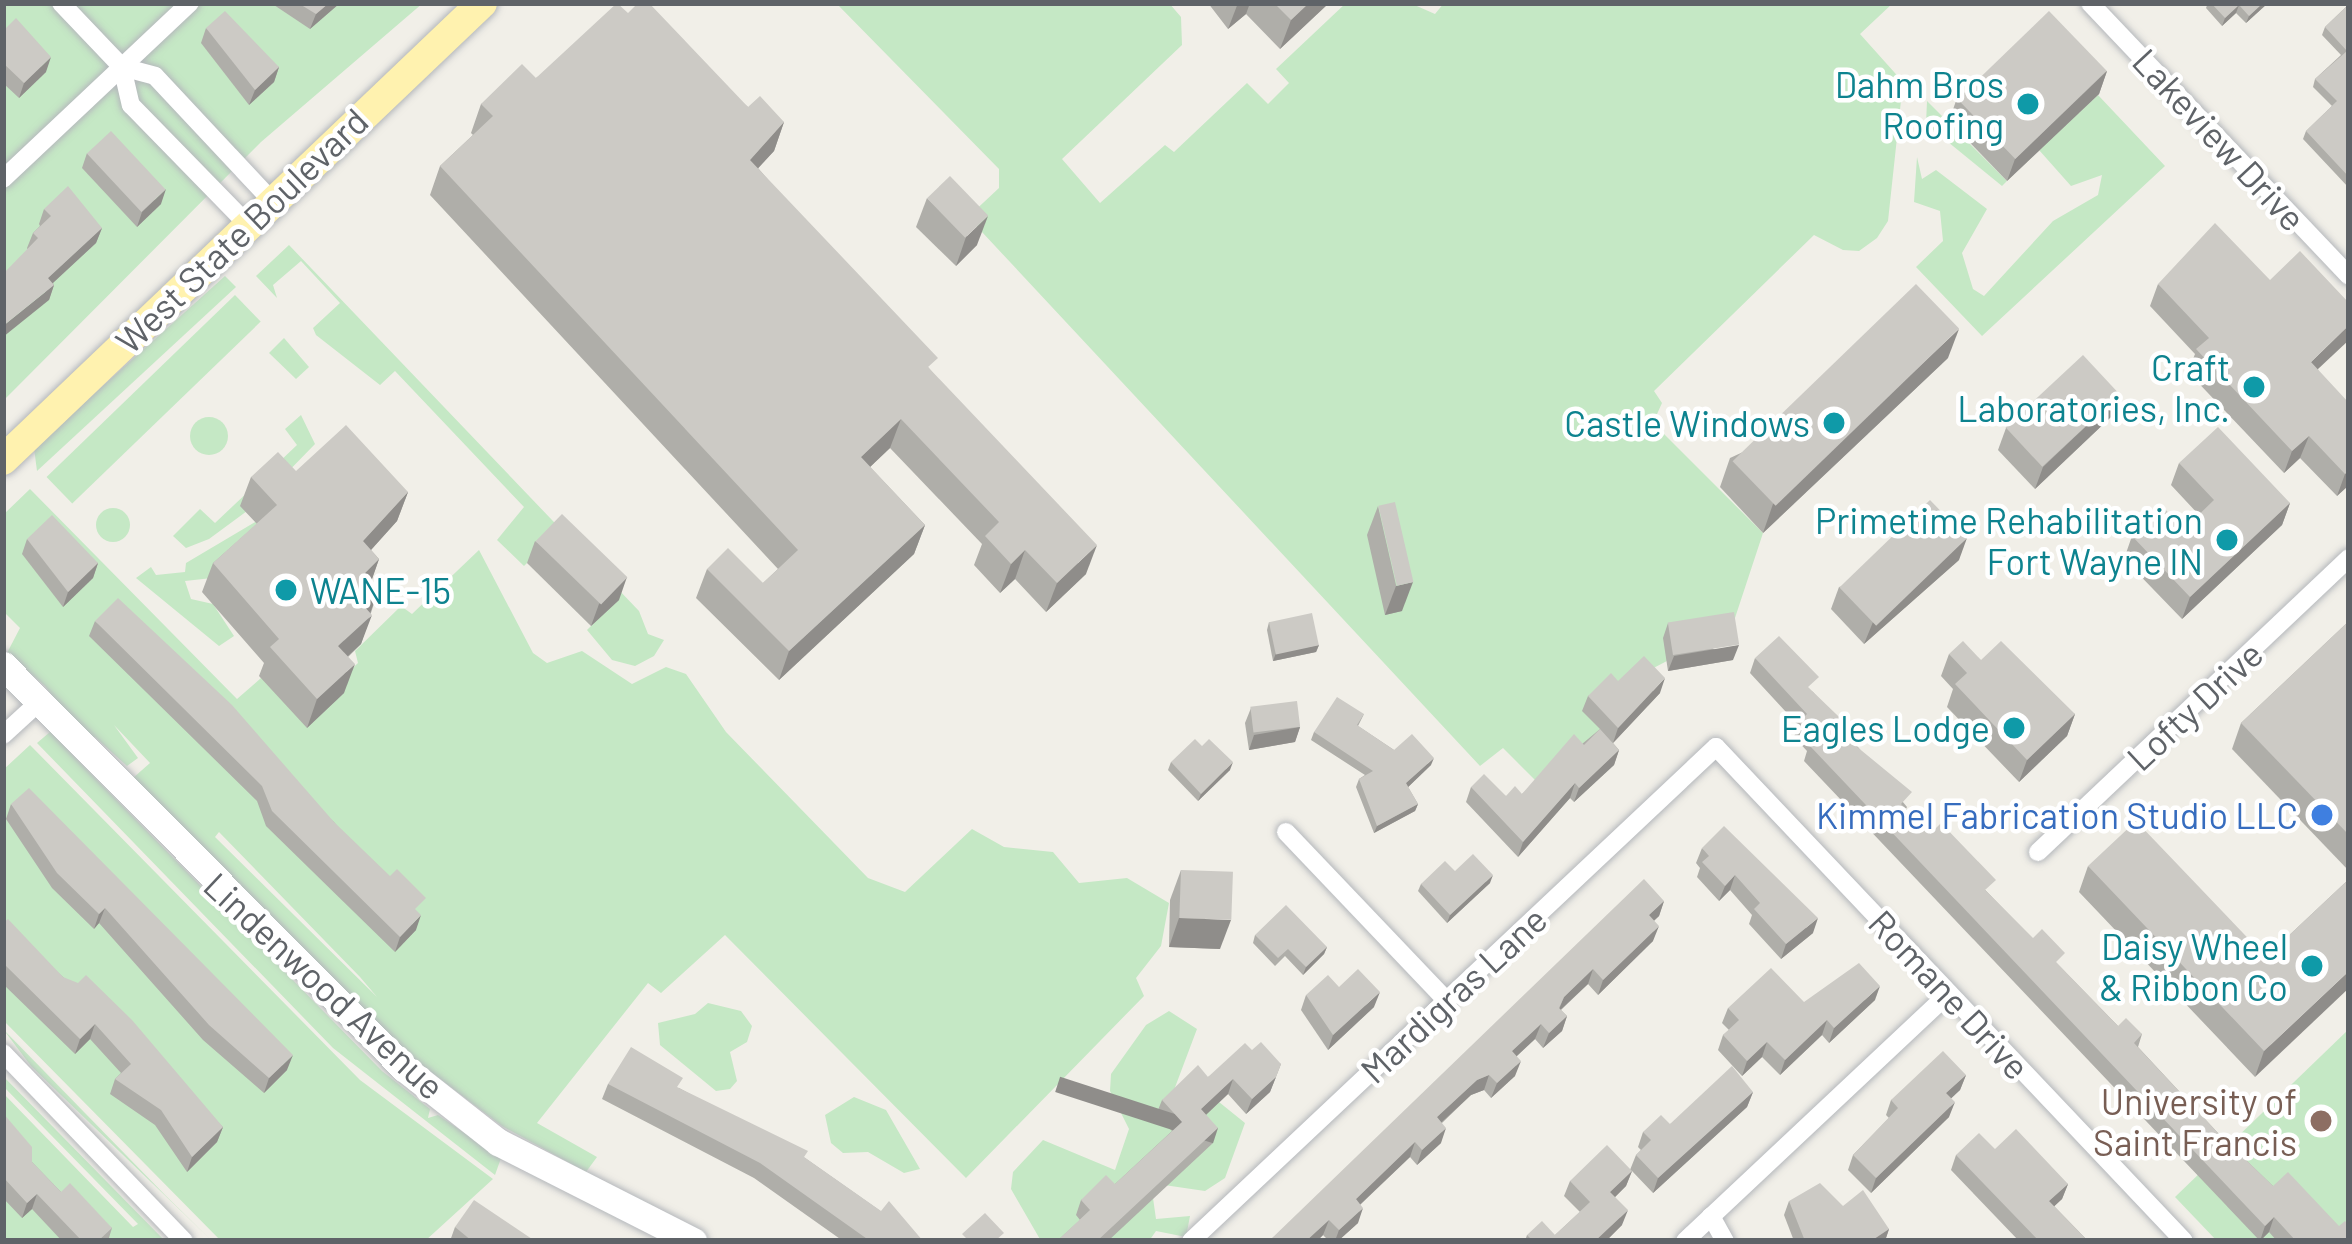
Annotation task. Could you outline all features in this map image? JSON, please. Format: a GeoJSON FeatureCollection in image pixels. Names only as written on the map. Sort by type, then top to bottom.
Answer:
{"type":"FeatureCollection","features":[{"type":"Feature","properties":{"kind":"main road","name":"West State Boulevard"},"geometry":{"type":"LineString","coordinates":[[3,460],[482,3]]}},
{"type":"Feature","properties":{"kind":"street"},"geometry":{"type":"LineString","coordinates":[[61,3],[122,67],[154,76],[271,200]]}},
{"type":"Feature","properties":{"kind":"street"},"geometry":{"type":"LineString","coordinates":[[3,179],[190,3]]}},
{"type":"Feature","properties":{"kind":"street","name":"Lakeview Drive"},"geometry":{"type":"LineString","coordinates":[[2090,3],[2349,276]]}},
{"type":"Feature","properties":{"kind":"street"},"geometry":{"type":"LineString","coordinates":[[122,67],[121,87],[131,105],[247,224]]}},
{"type":"Feature","properties":{"kind":"street","name":"Lofty Drive"},"geometry":{"type":"LineString","coordinates":[[2038,852],[2349,557]]}},
{"type":"Feature","properties":{"kind":"street","name":"Lindenwood Avenue"},"geometry":{"type":"LineString","coordinates":[[3,665],[404,1068],[498,1142],[693,1241]]}},
{"type":"Feature","properties":{"kind":"street"},"geometry":{"type":"LineString","coordinates":[[3,735],[38,702]]}},
{"type":"Feature","properties":{"kind":"street","name":"Romane Drive"},"geometry":{"type":"LineString","coordinates":[[1716,747],[2185,1241]]}},
{"type":"Feature","properties":{"kind":"street","name":"Mardigras Lane"},"geometry":{"type":"LineString","coordinates":[[1192,1241],[1716,747]]}},
{"type":"Feature","properties":{"kind":"street"},"geometry":{"type":"LineString","coordinates":[[1286,832],[1446,1000]]}},
{"type":"Feature","properties":{"kind":"street"},"geometry":{"type":"LineString","coordinates":[[1685,1241],[1949,993]]}},
{"type":"Feature","properties":{"kind":"street"},"geometry":{"type":"LineString","coordinates":[[3,1054],[184,1241]]}},
{"type":"Feature","properties":{"kind":"street"},"geometry":{"type":"LineString","coordinates":[[1712,1216],[1725,1241]]}},
{"type":"Feature","properties":{"kind":"green space"},"geometry":{"type":"Polygon","coordinates":[[[3,3],[423,3],[261,142],[3,401],[3,3]]]}},
{"type":"Feature","properties":{"kind":"green space"},"geometry":{"type":"Polygon","coordinates":[[[836,3],[1169,3],[1181,17],[1182,45],[1062,159],[1100,203],[1165,145],[1174,152],[1247,83],[1268,104],[1289,83],[1276,69],[1346,3],[1410,3],[1435,14],[1444,3],[1893,3],[1860,34],[1903,82],[1888,221],[1877,238],[1859,251],[1843,250],[1814,235],[1654,391],[1662,403],[1653,423],[1763,533],[1732,627],[1642,674],[1605,729],[1543,788],[1503,748],[1480,766],[968,217],[999,188],[999,169],[836,3]]]}},
{"type":"Feature","properties":{"kind":"green space"},"geometry":{"type":"Polygon","coordinates":[[[2098,95],[2165,166],[1982,336],[1916,267],[1943,241],[1940,211],[1914,202],[1917,157],[1922,179],[1936,170],[1987,209],[1962,253],[1973,289],[1984,296],[2053,221],[2098,195],[2102,175],[2071,186],[2039,150],[2098,95]]]}},
{"type":"Feature","properties":{"kind":"green space"},"geometry":{"type":"Polygon","coordinates":[[[1927,101],[2007,181],[2002,186],[1926,124],[1927,101]]]}},
{"type":"Feature","properties":{"kind":"green space"},"geometry":{"type":"Polygon","coordinates":[[[289,245],[639,611],[648,634],[664,640],[654,656],[635,666],[612,660],[587,630],[618,599],[542,548],[524,566],[497,540],[524,507],[395,371],[380,385],[316,335],[313,328],[340,303],[301,261],[273,285],[277,298],[256,276],[289,245]]]}},
{"type":"Feature","properties":{"kind":"green space"},"geometry":{"type":"Polygon","coordinates":[[[225,276],[236,287],[37,471],[34,448],[225,276]]]}},
{"type":"Feature","properties":{"kind":"green space"},"geometry":{"type":"Polygon","coordinates":[[[235,295],[261,322],[72,504],[47,477],[235,295]]]}},
{"type":"Feature","properties":{"kind":"green space"},"geometry":{"type":"Polygon","coordinates":[[[284,338],[309,367],[296,379],[269,353],[284,338]]]}},
{"type":"Feature","properties":{"kind":"green space"},"geometry":{"type":"Polygon","coordinates":[[[301,415],[315,444],[277,483],[257,483],[297,445],[285,429],[301,415]]]}},
{"type":"Feature","properties":{"kind":"green space"},"geometry":{"type":"Polygon","coordinates":[[[209,417],[223,422],[228,436],[223,450],[209,455],[195,450],[190,436],[195,422],[209,417]]]}},
{"type":"Feature","properties":{"kind":"green space"},"geometry":{"type":"Polygon","coordinates":[[[252,488],[247,511],[209,539],[186,548],[173,536],[200,509],[215,523],[252,488]]]}},
{"type":"Feature","properties":{"kind":"green space"},"geometry":{"type":"Polygon","coordinates":[[[30,489],[237,699],[261,678],[341,679],[358,663],[355,651],[401,606],[412,614],[479,550],[533,653],[547,663],[582,651],[632,684],[666,667],[686,674],[726,732],[868,878],[905,892],[972,829],[1004,847],[1053,852],[1079,883],[1127,878],[1169,903],[1161,946],[1136,978],[1144,996],[966,1178],[725,935],[661,993],[648,983],[537,1123],[597,1157],[586,1172],[502,1126],[406,1053],[133,778],[150,763],[114,725],[138,758],[127,766],[95,737],[86,741],[45,686],[7,653],[20,628],[3,611],[3,515],[30,489]],[[219,832],[215,837],[377,997],[219,832]]]}},
{"type":"Feature","properties":{"kind":"green space"},"geometry":{"type":"Polygon","coordinates":[[[113,508],[125,513],[130,525],[125,537],[113,542],[101,537],[96,525],[101,513],[113,508]]]}},
{"type":"Feature","properties":{"kind":"green space"},"geometry":{"type":"Polygon","coordinates":[[[257,521],[258,531],[212,578],[185,581],[191,599],[213,604],[234,636],[219,646],[136,578],[151,567],[156,575],[185,572],[186,563],[257,521]]]}},
{"type":"Feature","properties":{"kind":"green space"},"geometry":{"type":"Polygon","coordinates":[[[50,732],[382,1071],[430,1109],[428,1118],[438,1115],[501,1158],[495,1175],[333,1048],[37,743],[50,732]]]}},
{"type":"Feature","properties":{"kind":"green space"},"geometry":{"type":"Polygon","coordinates":[[[30,745],[360,1080],[493,1179],[425,1241],[221,1241],[3,1020],[3,770],[30,745]]]}},
{"type":"Feature","properties":{"kind":"green space"},"geometry":{"type":"Polygon","coordinates":[[[708,1003],[741,1011],[752,1026],[747,1042],[730,1052],[737,1081],[730,1089],[716,1091],[660,1045],[658,1023],[695,1014],[708,1003]]]}},
{"type":"Feature","properties":{"kind":"green space"},"geometry":{"type":"Polygon","coordinates":[[[1169,1011],[1197,1029],[1174,1090],[1219,1102],[1245,1123],[1225,1178],[1205,1191],[1164,1185],[1153,1198],[1156,1219],[1190,1216],[1186,1237],[1156,1231],[1149,1241],[1041,1241],[1011,1189],[1013,1172],[1043,1140],[1115,1170],[1129,1129],[1110,1091],[1111,1074],[1146,1025],[1169,1011]]]}},
{"type":"Feature","properties":{"kind":"green space"},"geometry":{"type":"Polygon","coordinates":[[[3,1029],[165,1195],[212,1241],[31,1066],[3,1029]]]}},
{"type":"Feature","properties":{"kind":"green space"},"geometry":{"type":"Polygon","coordinates":[[[2349,1029],[2349,1241],[2217,1241],[2175,1197],[2349,1029]]]}},
{"type":"Feature","properties":{"kind":"green space"},"geometry":{"type":"Polygon","coordinates":[[[3,1076],[165,1241],[3,1241],[3,1093],[133,1227],[138,1224],[3,1086],[3,1076]]]}},
{"type":"Feature","properties":{"kind":"green space"},"geometry":{"type":"Polygon","coordinates":[[[854,1097],[886,1110],[920,1169],[904,1173],[868,1152],[843,1153],[831,1143],[825,1115],[854,1097]]]}},
{"type":"Feature","properties":{"kind":"building"},"geometry":{"type":"Polygon","coordinates":[[[298,3],[329,3],[316,14],[298,3]]]}},
{"type":"Feature","properties":{"kind":"building"},"geometry":{"type":"Polygon","coordinates":[[[617,3],[628,13],[638,3],[649,3],[748,107],[760,96],[784,122],[750,160],[938,358],[928,367],[1097,545],[1057,583],[1025,550],[1011,564],[985,536],[999,522],[901,419],[861,457],[925,525],[789,651],[707,569],[728,548],[763,583],[798,550],[440,166],[493,116],[481,104],[522,64],[536,78],[617,3]]]}},
{"type":"Feature","properties":{"kind":"building"},"geometry":{"type":"Polygon","coordinates":[[[1274,3],[1309,3],[1291,20],[1274,3]]]}},
{"type":"Feature","properties":{"kind":"building"},"geometry":{"type":"Polygon","coordinates":[[[2211,3],[2263,3],[2249,16],[2239,5],[2225,18],[2211,3]]]}},
{"type":"Feature","properties":{"kind":"building"},"geometry":{"type":"Polygon","coordinates":[[[2349,4],[2349,177],[2306,131],[2337,101],[2315,79],[2347,51],[2325,27],[2349,4]]]}},
{"type":"Feature","properties":{"kind":"building"},"geometry":{"type":"Polygon","coordinates":[[[225,11],[279,67],[255,90],[206,28],[225,11]]]}},
{"type":"Feature","properties":{"kind":"building","name":"Dahm Bros Roofing"},"geometry":{"type":"Polygon","coordinates":[[[2049,11],[2107,71],[2015,159],[1958,99],[2049,11]]]}},
{"type":"Feature","properties":{"kind":"building"},"geometry":{"type":"Polygon","coordinates":[[[16,18],[51,57],[24,83],[3,63],[3,27],[16,18]]]}},
{"type":"Feature","properties":{"kind":"building"},"geometry":{"type":"Polygon","coordinates":[[[111,131],[166,190],[141,212],[87,154],[111,131]]]}},
{"type":"Feature","properties":{"kind":"building"},"geometry":{"type":"Polygon","coordinates":[[[950,176],[988,216],[965,238],[927,198],[950,176]]]}},
{"type":"Feature","properties":{"kind":"building"},"geometry":{"type":"Polygon","coordinates":[[[68,186],[102,228],[48,278],[54,285],[3,326],[3,274],[38,238],[33,233],[51,216],[44,209],[68,186]]]}},
{"type":"Feature","properties":{"kind":"building"},"geometry":{"type":"Polygon","coordinates":[[[2215,223],[2270,280],[2300,251],[2349,303],[2349,325],[2311,362],[2349,403],[2349,470],[2345,474],[2309,436],[2292,451],[2196,349],[2209,338],[2158,284],[2215,223]]]}},
{"type":"Feature","properties":{"kind":"building","name":"Castle Windows"},"geometry":{"type":"Polygon","coordinates":[[[1916,284],[1959,329],[1776,506],[1733,461],[1916,284]]]}},
{"type":"Feature","properties":{"kind":"building"},"geometry":{"type":"Polygon","coordinates":[[[2083,355],[2120,394],[2042,467],[2005,427],[2083,355]]]}},
{"type":"Feature","properties":{"kind":"building","name":"WANE-15"},"geometry":{"type":"Polygon","coordinates":[[[346,425],[408,492],[363,541],[379,559],[365,573],[378,591],[363,605],[372,615],[338,646],[355,664],[317,699],[270,647],[279,639],[213,563],[277,505],[251,477],[278,452],[296,471],[346,425]]]}},
{"type":"Feature","properties":{"kind":"building","name":"Primetime Rehabilitation Fort Wayne IN"},"geometry":{"type":"Polygon","coordinates":[[[2218,427],[2290,503],[2190,597],[2132,536],[2162,506],[2184,529],[2214,500],[2179,463],[2218,427]]]}},
{"type":"Feature","properties":{"kind":"building"},"geometry":{"type":"Polygon","coordinates":[[[1930,500],[1967,538],[1876,626],[1839,588],[1930,500]]]}},
{"type":"Feature","properties":{"kind":"building"},"geometry":{"type":"Polygon","coordinates":[[[1395,502],[1413,582],[1397,586],[1378,506],[1395,502]]]}},
{"type":"Feature","properties":{"kind":"building"},"geometry":{"type":"Polygon","coordinates":[[[562,514],[627,577],[601,605],[536,541],[562,514]]]}},
{"type":"Feature","properties":{"kind":"building"},"geometry":{"type":"Polygon","coordinates":[[[52,515],[98,563],[68,592],[27,539],[52,515]]]}},
{"type":"Feature","properties":{"kind":"building"},"geometry":{"type":"Polygon","coordinates":[[[118,598],[232,705],[334,822],[390,876],[397,869],[426,898],[415,909],[421,915],[400,937],[272,811],[262,786],[95,621],[118,598]]]}},
{"type":"Feature","properties":{"kind":"building"},"geometry":{"type":"Polygon","coordinates":[[[1734,612],[1739,645],[1673,655],[1668,622],[1734,612]]]}},
{"type":"Feature","properties":{"kind":"building"},"geometry":{"type":"Polygon","coordinates":[[[1312,613],[1319,645],[1276,654],[1269,622],[1312,613]]]}},
{"type":"Feature","properties":{"kind":"building"},"geometry":{"type":"Polygon","coordinates":[[[2349,621],[2349,835],[2241,723],[2349,621]]]}},
{"type":"Feature","properties":{"kind":"building"},"geometry":{"type":"Polygon","coordinates":[[[1779,636],[1819,677],[1808,687],[1863,740],[1856,746],[1912,792],[1901,804],[1930,834],[1941,823],[1996,880],[1985,890],[2033,938],[2042,929],[2065,953],[2056,962],[2118,1026],[2126,1018],[2142,1034],[2134,1043],[2218,1133],[2273,1186],[2288,1172],[2339,1226],[2345,1221],[2349,1241],[2296,1241],[2274,1217],[2265,1226],[1810,746],[1816,740],[1799,722],[1807,714],[1755,658],[1779,636]]]}},
{"type":"Feature","properties":{"kind":"building"},"geometry":{"type":"Polygon","coordinates":[[[1963,641],[1981,660],[2001,641],[2075,714],[2027,760],[1955,684],[1967,673],[1949,654],[1963,641]]]}},
{"type":"Feature","properties":{"kind":"building"},"geometry":{"type":"Polygon","coordinates":[[[1644,656],[1665,678],[1618,728],[1588,696],[1611,673],[1618,681],[1644,656]]]}},
{"type":"Feature","properties":{"kind":"building"},"geometry":{"type":"Polygon","coordinates":[[[1337,697],[1364,714],[1357,725],[1394,750],[1412,734],[1434,758],[1406,783],[1418,804],[1377,826],[1359,779],[1373,771],[1314,732],[1337,697]]]}},
{"type":"Feature","properties":{"kind":"building"},"geometry":{"type":"Polygon","coordinates":[[[1297,701],[1300,727],[1254,733],[1250,707],[1297,701]]]}},
{"type":"Feature","properties":{"kind":"building"},"geometry":{"type":"Polygon","coordinates":[[[1600,729],[1619,750],[1579,788],[1575,783],[1523,842],[1471,787],[1484,774],[1506,796],[1515,786],[1522,794],[1574,734],[1584,745],[1600,729]]]}},
{"type":"Feature","properties":{"kind":"building"},"geometry":{"type":"Polygon","coordinates":[[[1195,739],[1202,746],[1209,739],[1233,762],[1201,794],[1171,762],[1195,739]]]}},
{"type":"Feature","properties":{"kind":"building"},"geometry":{"type":"Polygon","coordinates":[[[29,788],[293,1055],[269,1078],[209,1025],[105,908],[99,914],[57,873],[11,804],[29,788]]]}},
{"type":"Feature","properties":{"kind":"building"},"geometry":{"type":"Polygon","coordinates":[[[2136,821],[2266,957],[2349,879],[2349,971],[2264,1051],[2088,866],[2136,821]]]}},
{"type":"Feature","properties":{"kind":"building"},"geometry":{"type":"Polygon","coordinates":[[[1724,826],[1818,918],[1786,944],[1754,909],[1760,903],[1735,875],[1725,886],[1702,862],[1709,856],[1702,848],[1724,826]]]}},
{"type":"Feature","properties":{"kind":"building"},"geometry":{"type":"Polygon","coordinates":[[[1473,854],[1493,875],[1450,915],[1421,884],[1445,861],[1455,871],[1473,854]]]}},
{"type":"Feature","properties":{"kind":"building"},"geometry":{"type":"Polygon","coordinates":[[[1181,870],[1233,872],[1231,920],[1179,918],[1181,870]]]}},
{"type":"Feature","properties":{"kind":"building"},"geometry":{"type":"Polygon","coordinates":[[[1644,879],[1664,901],[1649,915],[1659,926],[1603,980],[1593,969],[1564,997],[1559,1008],[1567,1016],[1549,1033],[1541,1024],[1512,1051],[1521,1061],[1497,1083],[1489,1075],[1477,1080],[1437,1117],[1446,1128],[1422,1150],[1415,1142],[1356,1199],[1363,1208],[1339,1230],[1329,1220],[1306,1241],[1269,1241],[1644,879]]]}},
{"type":"Feature","properties":{"kind":"building"},"geometry":{"type":"Polygon","coordinates":[[[1286,905],[1327,947],[1306,967],[1288,949],[1278,958],[1255,935],[1286,905]]]}},
{"type":"Feature","properties":{"kind":"building"},"geometry":{"type":"Polygon","coordinates":[[[8,919],[63,977],[78,983],[86,975],[132,1020],[223,1127],[192,1157],[161,1110],[115,1079],[131,1064],[95,1024],[80,1039],[3,963],[3,923],[8,919]]]}},
{"type":"Feature","properties":{"kind":"building"},"geometry":{"type":"Polygon","coordinates":[[[1859,963],[1880,986],[1834,1028],[1827,1020],[1785,1060],[1767,1042],[1747,1061],[1723,1035],[1739,1020],[1728,1008],[1771,968],[1804,1002],[1859,963]]]}},
{"type":"Feature","properties":{"kind":"building"},"geometry":{"type":"Polygon","coordinates":[[[1358,969],[1380,992],[1333,1035],[1306,995],[1328,975],[1339,987],[1358,969]]]}},
{"type":"Feature","properties":{"kind":"building"},"geometry":{"type":"Polygon","coordinates":[[[1261,1042],[1281,1064],[1276,1077],[1252,1099],[1233,1079],[1201,1109],[1218,1128],[1097,1241],[1057,1241],[1090,1210],[1081,1200],[1106,1175],[1115,1184],[1182,1122],[1162,1100],[1198,1065],[1208,1077],[1245,1043],[1252,1050],[1261,1042]]]}},
{"type":"Feature","properties":{"kind":"building"},"geometry":{"type":"Polygon","coordinates":[[[631,1047],[683,1078],[677,1087],[808,1151],[804,1157],[881,1211],[889,1201],[923,1241],[870,1241],[760,1163],[608,1084],[631,1047]]]}},
{"type":"Feature","properties":{"kind":"building"},"geometry":{"type":"Polygon","coordinates":[[[1943,1051],[1966,1075],[1946,1093],[1955,1102],[1876,1178],[1853,1155],[1898,1108],[1891,1100],[1943,1051]]]}},
{"type":"Feature","properties":{"kind":"building"},"geometry":{"type":"Polygon","coordinates":[[[1732,1066],[1753,1092],[1658,1178],[1636,1155],[1651,1140],[1643,1132],[1661,1115],[1670,1124],[1732,1066]]]}},
{"type":"Feature","properties":{"kind":"building"},"geometry":{"type":"Polygon","coordinates":[[[3,1113],[32,1147],[32,1162],[61,1192],[70,1183],[112,1228],[98,1241],[82,1241],[37,1194],[27,1203],[3,1177],[3,1113]]]}},
{"type":"Feature","properties":{"kind":"building"},"geometry":{"type":"Polygon","coordinates":[[[2016,1129],[2068,1184],[2049,1201],[2088,1241],[2039,1241],[1956,1155],[1979,1133],[1995,1149],[2016,1129]]]}},
{"type":"Feature","properties":{"kind":"building"},"geometry":{"type":"Polygon","coordinates":[[[1607,1145],[1632,1171],[1610,1192],[1628,1210],[1595,1241],[1533,1241],[1527,1235],[1542,1221],[1555,1235],[1590,1202],[1570,1181],[1607,1145]]]}},
{"type":"Feature","properties":{"kind":"building"},"geometry":{"type":"Polygon","coordinates":[[[1820,1183],[1843,1206],[1863,1190],[1889,1229],[1871,1241],[1805,1241],[1789,1201],[1820,1183]]]}},
{"type":"Feature","properties":{"kind":"building"},"geometry":{"type":"Polygon","coordinates":[[[474,1200],[535,1241],[472,1241],[455,1227],[474,1200]]]}},
{"type":"Feature","properties":{"kind":"building"},"geometry":{"type":"Polygon","coordinates":[[[985,1213],[1004,1233],[995,1241],[965,1241],[962,1234],[985,1213]]]}},
{"type":"Feature","properties":{"kind":"place","name":"Dahm Bros Roofing"},"geometry":{"type":"Point","coordinates":[2028,104]}},
{"type":"Feature","properties":{"kind":"place","name":"Craft Laboratories, Inc."},"geometry":{"type":"Point","coordinates":[2254,387]}},
{"type":"Feature","properties":{"kind":"place","name":"Castle Windows"},"geometry":{"type":"Point","coordinates":[1834,423]}},
{"type":"Feature","properties":{"kind":"place","name":"Primetime Rehabilitation Fort Wayne IN"},"geometry":{"type":"Point","coordinates":[2227,540]}},
{"type":"Feature","properties":{"kind":"place","name":"WANE-15"},"geometry":{"type":"Point","coordinates":[286,590]}},
{"type":"Feature","properties":{"kind":"place","name":"Eagles Lodge"},"geometry":{"type":"Point","coordinates":[2014,728]}},
{"type":"Feature","properties":{"kind":"place","name":"Kimmel Fabrication Studio LLC"},"geometry":{"type":"Point","coordinates":[2322,815]}},
{"type":"Feature","properties":{"kind":"place","name":"Daisy Wheel & Ribbon Co"},"geometry":{"type":"Point","coordinates":[2312,966]}},
{"type":"Feature","properties":{"kind":"place","name":"University of Saint Francis"},"geometry":{"type":"Point","coordinates":[2321,1121]}}]}
